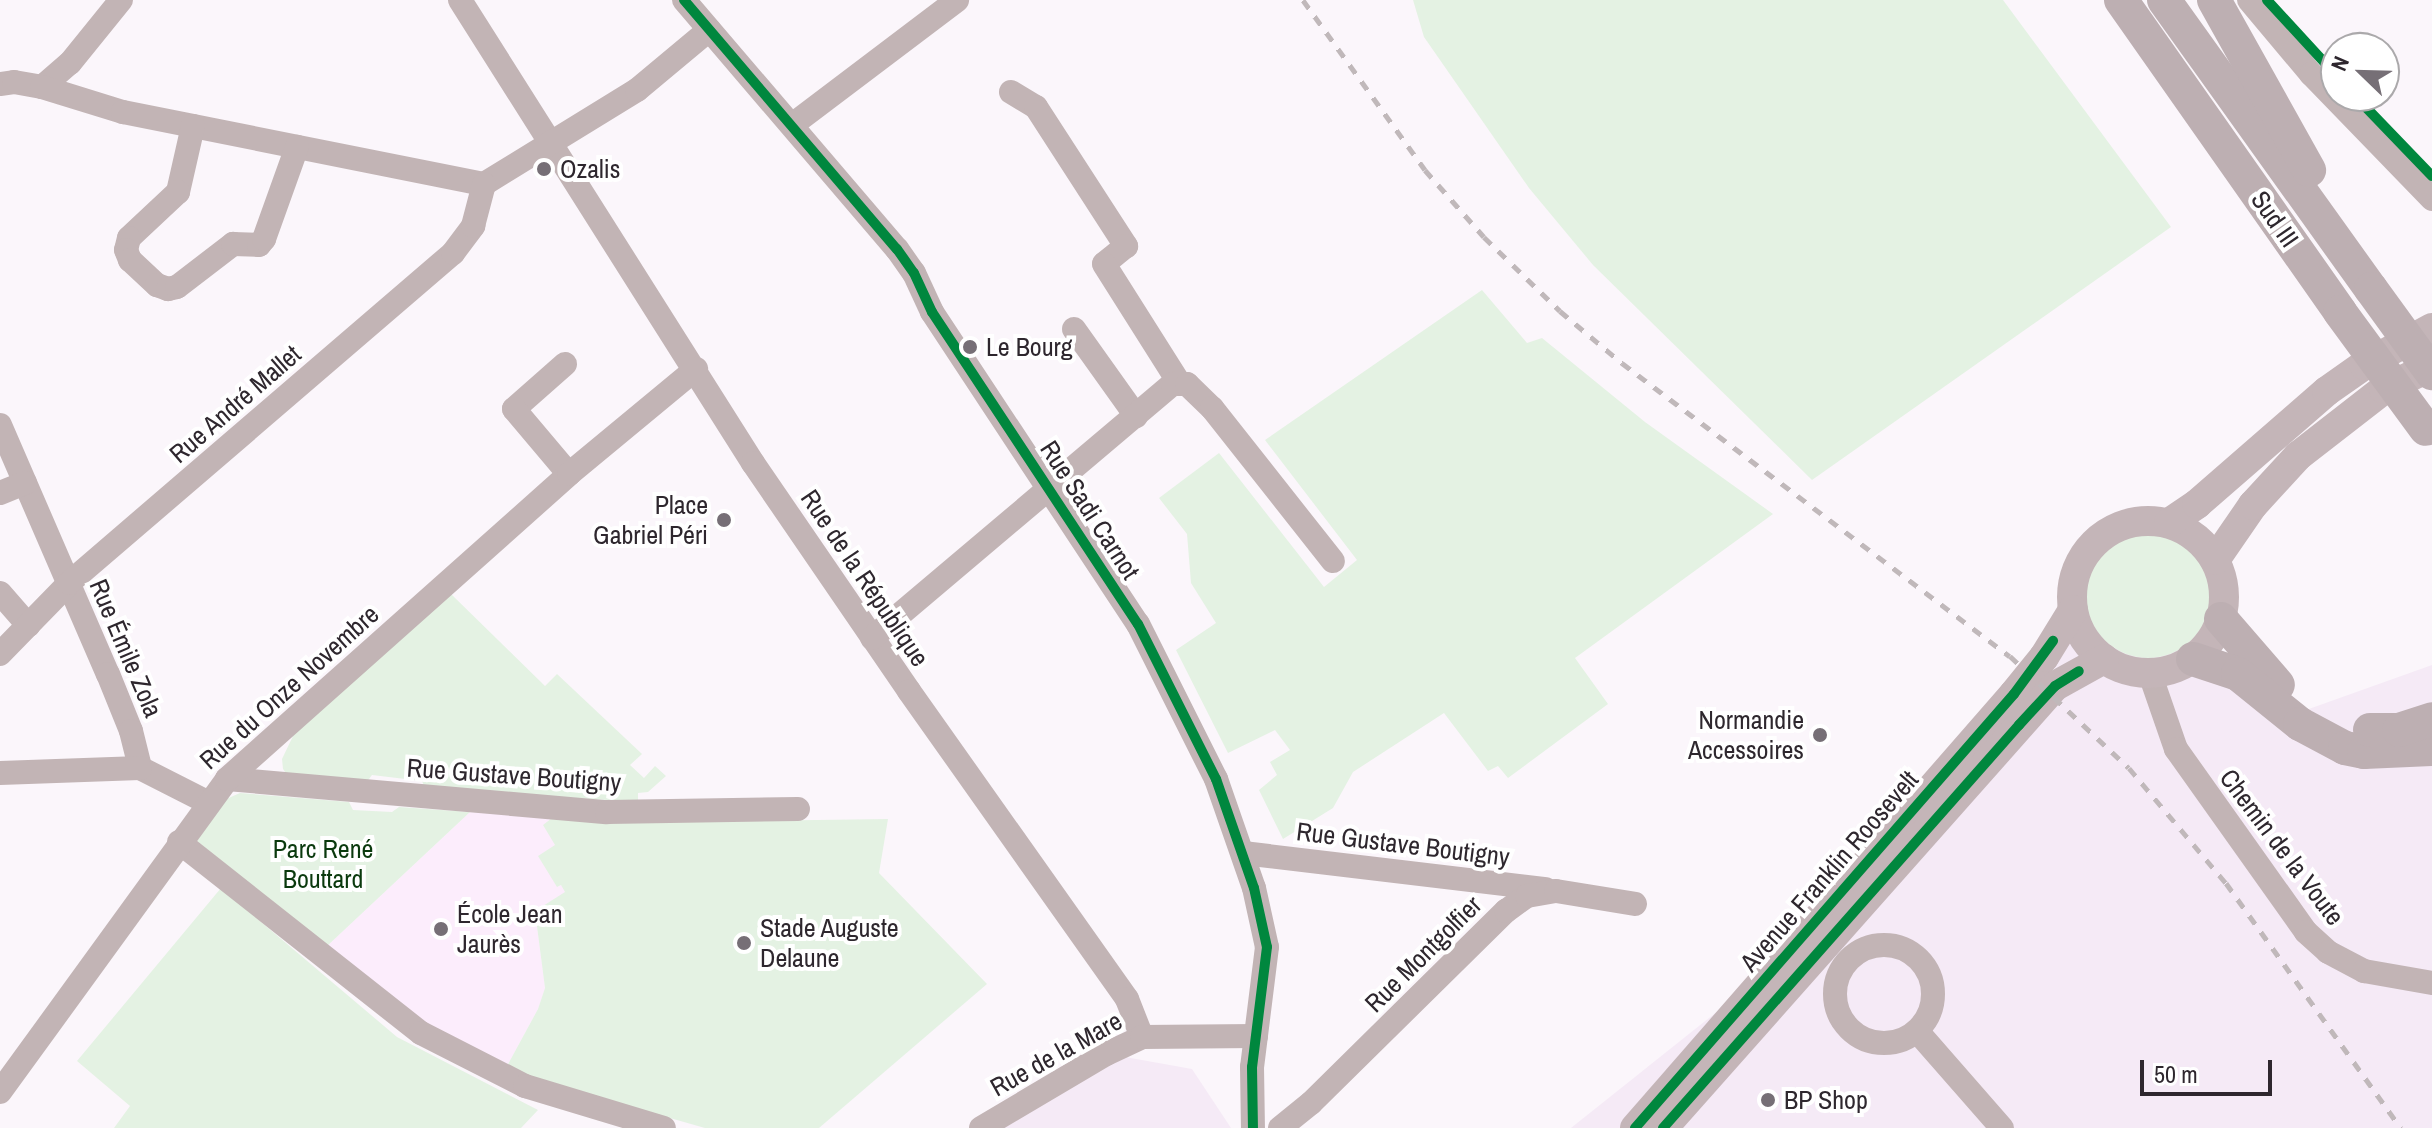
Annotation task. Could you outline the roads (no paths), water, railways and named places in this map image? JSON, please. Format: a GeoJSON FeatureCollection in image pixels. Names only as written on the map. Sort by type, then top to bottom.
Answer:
{"type":"FeatureCollection","features":[{"type":"Feature","properties":{"kind":"highway","name":"Sud III"},"geometry":{"type":"LineString","coordinates":[[2121,0],[2430,435]]}},
{"type":"Feature","properties":{"kind":"highway","name":"Sud III"},"geometry":{"type":"LineString","coordinates":[[2164,0],[2432,373]]}},
{"type":"Feature","properties":{"kind":"highway"},"geometry":{"type":"LineString","coordinates":[[2214,0],[2336,219],[2367,283]]}},
{"type":"Feature","properties":{"kind":"highway"},"geometry":{"type":"LineString","coordinates":[[2221,619],[2262,670],[2291,697],[2328,719],[2350,727],[2377,731],[2399,730],[2432,719]]}},
{"type":"Feature","properties":{"kind":"highway"},"geometry":{"type":"LineString","coordinates":[[2193,659],[2238,674],[2300,724],[2345,748],[2364,752],[2432,749]]}},
{"type":"Feature","properties":{"kind":"main road"},"geometry":{"type":"LineString","coordinates":[[2169,523],[2197,504],[2327,391],[2364,365],[2432,328]]}},
{"type":"Feature","properties":{"kind":"main road"},"geometry":{"type":"LineString","coordinates":[[2215,560],[2253,505],[2298,456],[2384,389],[2432,366]]}},
{"type":"Feature","properties":{"kind":"main road"},"geometry":{"type":"LineString","coordinates":[[2153,521],[2169,523],[2195,537],[2215,560],[2224,589],[2221,619],[2211,641],[2193,659],[2173,670],[2150,674],[2126,670],[2104,659],[2080,633],[2073,610],[2074,580],[2079,565],[2097,540],[2123,525],[2153,521]]}},
{"type":"Feature","properties":{"kind":"main road","name":"Avenue Franklin Roosevelt"},"geometry":{"type":"LineString","coordinates":[[1635,1128],[2014,694],[2044,657],[2073,610]]}},
{"type":"Feature","properties":{"kind":"main road","name":"Avenue Franklin Roosevelt"},"geometry":{"type":"LineString","coordinates":[[1663,1128],[2055,686],[2104,659]]}},
{"type":"Feature","properties":{"kind":"street"},"geometry":{"type":"LineString","coordinates":[[42,87],[70,63],[121,0]]}},
{"type":"Feature","properties":{"kind":"street","name":"Rue de la République"},"geometry":{"type":"LineString","coordinates":[[460,0],[753,463],[872,638],[1127,999],[1142,1037]]}},
{"type":"Feature","properties":{"kind":"street","name":"Rue Sadi Carnot"},"geometry":{"type":"LineString","coordinates":[[684,0],[897,249],[914,273],[932,312],[1138,624],[1216,779],[1243,853],[1267,947],[1256,1036],[1253,1128]]}},
{"type":"Feature","properties":{"kind":"street"},"geometry":{"type":"LineString","coordinates":[[792,125],[957,0]]}},
{"type":"Feature","properties":{"kind":"street"},"geometry":{"type":"LineString","coordinates":[[2249,0],[2311,74],[2432,199]]}},
{"type":"Feature","properties":{"kind":"street"},"geometry":{"type":"LineString","coordinates":[[0,84],[14,82],[42,87],[123,112],[484,184],[637,90],[709,30]]}},
{"type":"Feature","properties":{"kind":"street"},"geometry":{"type":"LineString","coordinates":[[1011,92],[1036,107],[1126,246],[1104,264],[1180,384],[1187,384],[1212,408],[1333,561]]}},
{"type":"Feature","properties":{"kind":"street"},"geometry":{"type":"LineString","coordinates":[[193,126],[178,192],[129,238],[126,250],[130,260],[157,285],[168,289],[177,287],[238,244],[259,245],[264,239],[297,147]]}},
{"type":"Feature","properties":{"kind":"street","name":"Rue André Mallet"},"geometry":{"type":"LineString","coordinates":[[0,654],[69,583],[453,253],[473,226],[484,184]]}},
{"type":"Feature","properties":{"kind":"street"},"geometry":{"type":"LineString","coordinates":[[1074,329],[1136,416]]}},
{"type":"Feature","properties":{"kind":"street"},"geometry":{"type":"LineString","coordinates":[[565,364],[514,409],[569,474]]}},
{"type":"Feature","properties":{"kind":"street","name":"Rue du Onze Novembre"},"geometry":{"type":"LineString","coordinates":[[0,1092],[207,802],[227,779],[569,474],[696,369]]}},
{"type":"Feature","properties":{"kind":"street","name":"Rue Sadi Carnot"},"geometry":{"type":"LineString","coordinates":[[1051,488],[1173,384],[1180,384]]}},
{"type":"Feature","properties":{"kind":"street","name":"Rue Émile Zola"},"geometry":{"type":"LineString","coordinates":[[0,425],[128,723],[140,768]]}},
{"type":"Feature","properties":{"kind":"street"},"geometry":{"type":"LineString","coordinates":[[0,493],[25,483]]}},
{"type":"Feature","properties":{"kind":"street"},"geometry":{"type":"LineString","coordinates":[[872,638],[1051,488]]}},
{"type":"Feature","properties":{"kind":"street"},"geometry":{"type":"LineString","coordinates":[[0,593],[28,625]]}},
{"type":"Feature","properties":{"kind":"street","name":"Chemin de la Voute"},"geometry":{"type":"LineString","coordinates":[[2150,674],[2176,749],[2306,932],[2328,952],[2364,971],[2432,983]]}},
{"type":"Feature","properties":{"kind":"street"},"geometry":{"type":"LineString","coordinates":[[0,773],[140,768],[207,802]]}},
{"type":"Feature","properties":{"kind":"street","name":"Rue Gustave Boutigny"},"geometry":{"type":"LineString","coordinates":[[227,779],[607,812],[798,809]]}},
{"type":"Feature","properties":{"kind":"street"},"geometry":{"type":"LineString","coordinates":[[179,842],[421,1033],[525,1086],[664,1128]]}},
{"type":"Feature","properties":{"kind":"street","name":"Rue Gustave Boutigny"},"geometry":{"type":"LineString","coordinates":[[1243,853],[1556,891]]}},
{"type":"Feature","properties":{"kind":"street","name":"Rue Montgolfier"},"geometry":{"type":"LineString","coordinates":[[1280,1128],[1311,1103],[1506,911],[1527,896],[1556,891],[1635,904]]}},
{"type":"Feature","properties":{"kind":"street"},"geometry":{"type":"LineString","coordinates":[[1883,945],[1906,950],[1919,959],[1933,987],[1933,1003],[1917,1031],[1887,1043],[1855,1034],[1837,1007],[1839,975],[1847,961],[1860,951],[1883,945]]}},
{"type":"Feature","properties":{"kind":"street"},"geometry":{"type":"LineString","coordinates":[[1917,1031],[2002,1128]]}},
{"type":"Feature","properties":{"kind":"street","name":"Rue de la Mare"},"geometry":{"type":"LineString","coordinates":[[981,1128],[1106,1054],[1142,1037],[1256,1036]]}},
{"type":"Feature","properties":{"kind":"railway"},"geometry":{"type":"LineString","coordinates":[[1303,0],[1425,170],[1484,237],[1560,311],[1622,363],[2010,656],[2129,768],[2226,883],[2401,1128]]}},
{"type":"Feature","properties":{"kind":"place","name":"Ozalis"},"geometry":{"type":"Point","coordinates":[544,169]}},
{"type":"Feature","properties":{"kind":"place","name":"Le Bourg"},"geometry":{"type":"Point","coordinates":[970,347]}},
{"type":"Feature","properties":{"kind":"place","name":"Place Gabriel Péri"},"geometry":{"type":"Point","coordinates":[724,520]}},
{"type":"Feature","properties":{"kind":"place","name":"Normandie Accessoires"},"geometry":{"type":"Point","coordinates":[1820,735]}},
{"type":"Feature","properties":{"kind":"place","name":"École Jean Jaurès"},"geometry":{"type":"Point","coordinates":[441,929]}},
{"type":"Feature","properties":{"kind":"place","name":"Stade Auguste Delaune"},"geometry":{"type":"Point","coordinates":[744,943]}},
{"type":"Feature","properties":{"kind":"place","name":"BP Shop"},"geometry":{"type":"Point","coordinates":[1768,1100]}},
{"type":"Feature","properties":{"kind":"park label","name":"Parc René Bouttard"},"geometry":{"type":"Point","coordinates":[323,864]}}]}
